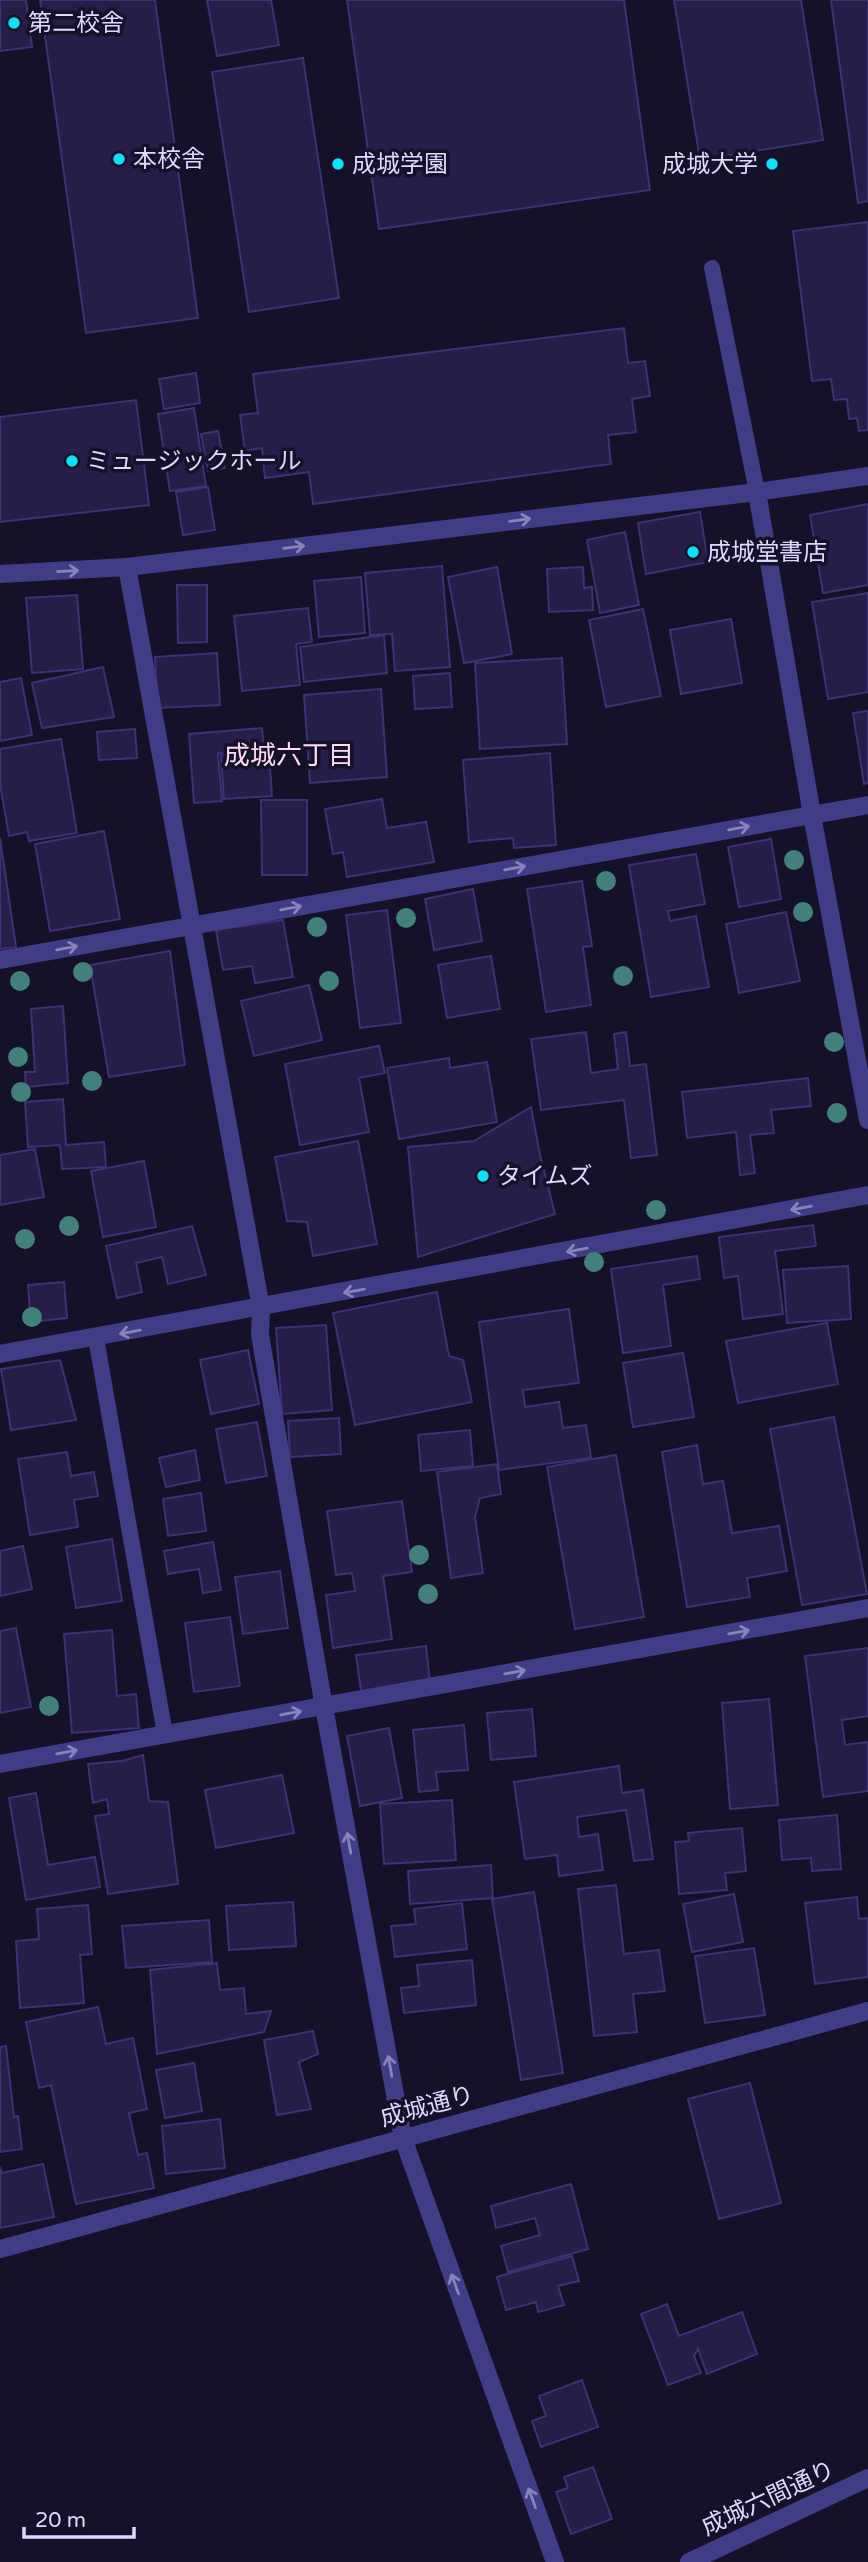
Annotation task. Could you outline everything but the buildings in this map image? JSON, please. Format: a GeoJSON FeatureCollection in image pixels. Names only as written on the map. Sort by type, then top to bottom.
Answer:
{"type":"FeatureCollection","features":[{"type":"Feature","properties":{"kind":"street"},"geometry":{"type":"LineString","coordinates":[[0,574],[127,567],[757,492],[868,476]]}},
{"type":"Feature","properties":{"kind":"street"},"geometry":{"type":"LineString","coordinates":[[757,492],[868,1120]]}},
{"type":"Feature","properties":{"kind":"street"},"geometry":{"type":"LineString","coordinates":[[127,567],[261,1308],[260,1335],[324,1707],[403,2138],[555,2562]]}},
{"type":"Feature","properties":{"kind":"street"},"geometry":{"type":"LineString","coordinates":[[0,960],[868,805]]}},
{"type":"Feature","properties":{"kind":"street"},"geometry":{"type":"LineString","coordinates":[[0,1354],[868,1195]]}},
{"type":"Feature","properties":{"kind":"street"},"geometry":{"type":"LineString","coordinates":[[0,1764],[868,1608]]}},
{"type":"Feature","properties":{"kind":"street","name":"成城通り"},"geometry":{"type":"LineString","coordinates":[[0,2249],[868,2011]]}},
{"type":"Feature","properties":{"kind":"street","name":"成城六間通り"},"geometry":{"type":"LineString","coordinates":[[689,2562],[868,2478]]}},
{"type":"Feature","properties":{"kind":"lane"},"geometry":{"type":"LineString","coordinates":[[712,268],[757,492]]}},
{"type":"Feature","properties":{"kind":"lane"},"geometry":{"type":"LineString","coordinates":[[96,1338],[165,1734]]}},
{"type":"Feature","properties":{"kind":"place","name":"第二校舎"},"geometry":{"type":"Point","coordinates":[14,23]}},
{"type":"Feature","properties":{"kind":"place","name":"本校舎"},"geometry":{"type":"Point","coordinates":[119,159]}},
{"type":"Feature","properties":{"kind":"place","name":"成城学園"},"geometry":{"type":"Point","coordinates":[338,164]}},
{"type":"Feature","properties":{"kind":"place","name":"成城大学"},"geometry":{"type":"Point","coordinates":[772,164]}},
{"type":"Feature","properties":{"kind":"place","name":"ミュージックホール"},"geometry":{"type":"Point","coordinates":[72,461]}},
{"type":"Feature","properties":{"kind":"place","name":"成城堂書店"},"geometry":{"type":"Point","coordinates":[693,552]}},
{"type":"Feature","properties":{"kind":"place","name":"タイムズ"},"geometry":{"type":"Point","coordinates":[483,1176]}},
{"type":"Feature","properties":{"kind":"district","name":"成城六丁目"},"geometry":{"type":"Point","coordinates":[289,755]}}]}
